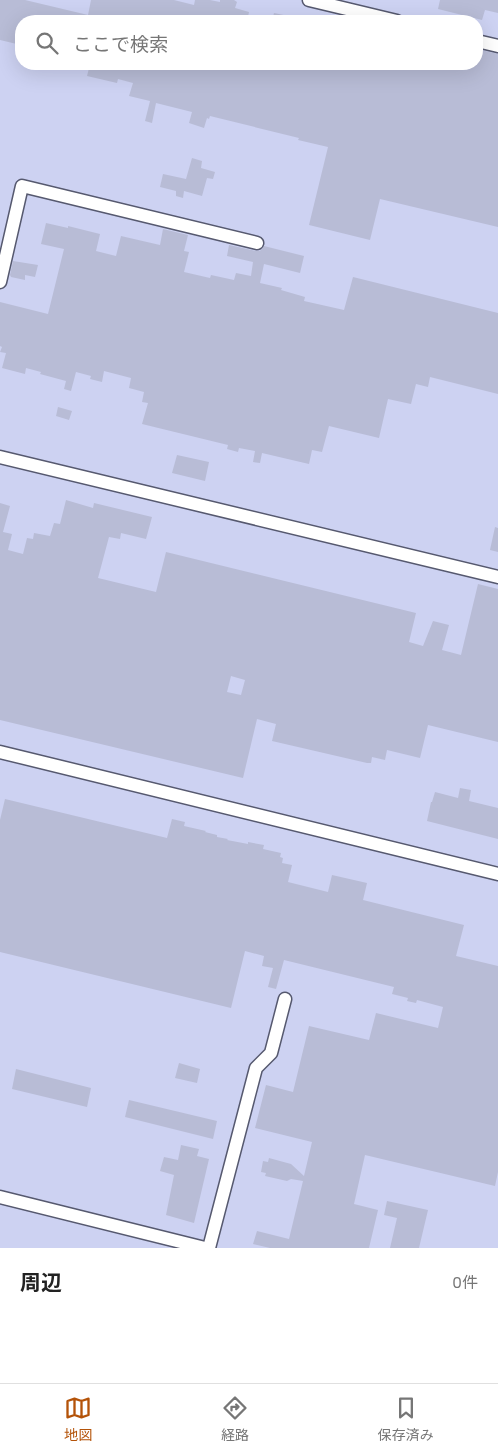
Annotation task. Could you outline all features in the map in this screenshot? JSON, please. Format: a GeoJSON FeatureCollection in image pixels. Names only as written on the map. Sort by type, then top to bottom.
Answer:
{"type":"FeatureCollection","features":[{"type":"Feature","properties":{"kind":"lane"},"geometry":{"type":"LineString","coordinates":[[309,0],[371,15]]}},
{"type":"Feature","properties":{"kind":"lane"},"geometry":{"type":"LineString","coordinates":[[483,42],[498,46]]}},
{"type":"Feature","properties":{"kind":"lane"},"geometry":{"type":"LineString","coordinates":[[0,282],[3,259],[22,186],[257,244]]}},
{"type":"Feature","properties":{"kind":"lane"},"geometry":{"type":"LineString","coordinates":[[0,458],[498,577]]}},
{"type":"Feature","properties":{"kind":"lane"},"geometry":{"type":"LineString","coordinates":[[0,752],[498,874]]}},
{"type":"Feature","properties":{"kind":"lane"},"geometry":{"type":"LineString","coordinates":[[209,1248],[256,1068],[271,1053],[284,999]]}},
{"type":"Feature","properties":{"kind":"lane"},"geometry":{"type":"LineString","coordinates":[[0,1197],[206,1248]]}},
{"type":"Feature","properties":{"kind":"shaded area"},"geometry":{"type":"Polygon","coordinates":[[[0,0],[498,0],[498,1248],[0,1248],[0,0]]]}},
{"type":"Feature","properties":{"kind":"building"},"geometry":{"type":"Polygon","coordinates":[[[0,0],[25,0],[88,15],[15,15],[15,44],[0,40],[0,0]]]}},
{"type":"Feature","properties":{"kind":"building"},"geometry":{"type":"Polygon","coordinates":[[[91,0],[174,0],[194,5],[195,0],[220,2],[220,0],[234,0],[237,2],[235,8],[249,12],[248,15],[88,15],[91,0]]]}},
{"type":"Feature","properties":{"kind":"building"},"geometry":{"type":"Polygon","coordinates":[[[440,0],[498,0],[498,13],[485,10],[483,17],[483,15],[462,15],[438,9],[440,0]]]}},
{"type":"Feature","properties":{"kind":"building"},"geometry":{"type":"Polygon","coordinates":[[[483,50],[498,54],[498,227],[380,199],[370,240],[309,225],[328,147],[210,116],[209,119],[207,118],[204,128],[189,123],[192,112],[156,103],[152,123],[145,121],[150,101],[129,96],[133,83],[118,79],[117,83],[87,76],[88,70],[483,70],[483,50]]]}},
{"type":"Feature","properties":{"kind":"building"},"geometry":{"type":"Polygon","coordinates":[[[192,158],[202,161],[201,168],[215,172],[213,179],[207,178],[202,196],[184,191],[183,198],[176,196],[176,191],[160,187],[163,174],[186,179],[192,158]]]}},
{"type":"Feature","properties":{"kind":"building"},"geometry":{"type":"Polygon","coordinates":[[[46,223],[100,234],[96,251],[116,256],[121,236],[160,245],[163,229],[188,235],[184,251],[189,252],[184,272],[210,278],[211,275],[234,280],[236,273],[251,276],[253,262],[227,256],[229,245],[256,251],[260,251],[264,246],[304,256],[300,273],[264,264],[260,283],[282,288],[281,290],[305,297],[304,301],[344,310],[353,277],[498,313],[498,394],[430,377],[428,387],[416,384],[411,404],[388,399],[379,438],[329,426],[322,452],[312,450],[309,464],[262,453],[260,463],[253,462],[255,451],[239,448],[238,452],[227,449],[228,445],[142,424],[148,403],[142,402],[144,392],[129,388],[131,378],[104,371],[102,382],[90,379],[91,376],[76,372],[71,391],[64,389],[66,381],[40,374],[41,372],[26,368],[25,374],[2,368],[6,353],[0,352],[2,347],[0,346],[0,302],[48,314],[64,249],[41,244],[46,223]]]}},
{"type":"Feature","properties":{"kind":"building"},"geometry":{"type":"Polygon","coordinates":[[[13,261],[38,265],[35,277],[25,275],[25,280],[11,277],[13,261]]]}},
{"type":"Feature","properties":{"kind":"building"},"geometry":{"type":"Polygon","coordinates":[[[58,407],[72,411],[69,420],[56,416],[58,407]]]}},
{"type":"Feature","properties":{"kind":"building"},"geometry":{"type":"Polygon","coordinates":[[[177,455],[209,462],[205,481],[172,473],[177,455]]]}},
{"type":"Feature","properties":{"kind":"building"},"geometry":{"type":"Polygon","coordinates":[[[66,500],[93,508],[94,503],[152,517],[146,539],[121,533],[120,539],[109,537],[98,578],[156,592],[166,552],[416,613],[409,642],[423,646],[433,621],[449,625],[442,650],[461,655],[478,584],[498,589],[498,742],[428,725],[420,758],[387,750],[385,760],[372,757],[371,763],[367,763],[272,741],[276,724],[257,719],[243,778],[0,720],[0,503],[10,506],[3,532],[12,534],[8,550],[23,554],[27,538],[33,539],[34,533],[50,536],[54,523],[60,524],[66,500]],[[231,676],[227,692],[241,695],[245,680],[231,676]]]}},
{"type":"Feature","properties":{"kind":"building"},"geometry":{"type":"Polygon","coordinates":[[[495,527],[498,528],[498,552],[490,550],[495,527]]]}},
{"type":"Feature","properties":{"kind":"building"},"geometry":{"type":"Polygon","coordinates":[[[460,788],[471,790],[469,801],[498,808],[498,839],[427,821],[435,792],[458,798],[460,788]]]}},
{"type":"Feature","properties":{"kind":"building"},"geometry":{"type":"Polygon","coordinates":[[[5,799],[167,838],[172,819],[185,822],[184,826],[206,831],[217,835],[217,837],[248,844],[248,842],[264,845],[263,849],[281,853],[282,863],[292,865],[288,882],[328,892],[332,875],[367,883],[363,900],[464,925],[456,956],[498,966],[498,1172],[495,1186],[365,1155],[354,1204],[378,1210],[369,1248],[270,1248],[253,1244],[257,1231],[289,1239],[303,1181],[291,1179],[287,1181],[265,1176],[266,1173],[261,1172],[263,1161],[268,1162],[269,1158],[291,1164],[304,1176],[312,1142],[255,1128],[266,1085],[293,1092],[309,1026],[369,1040],[376,1013],[438,1028],[443,1007],[417,1000],[416,1003],[407,1001],[408,998],[392,994],[394,987],[284,960],[276,989],[268,987],[273,968],[262,966],[264,956],[245,951],[231,1008],[0,952],[0,820],[5,799]]]}},
{"type":"Feature","properties":{"kind":"building"},"geometry":{"type":"Polygon","coordinates":[[[179,1063],[200,1069],[197,1083],[175,1078],[179,1063]]]}},
{"type":"Feature","properties":{"kind":"building"},"geometry":{"type":"Polygon","coordinates":[[[16,1069],[91,1088],[87,1107],[12,1089],[16,1069]]]}},
{"type":"Feature","properties":{"kind":"building"},"geometry":{"type":"Polygon","coordinates":[[[129,1100],[217,1121],[213,1139],[125,1117],[129,1100]]]}},
{"type":"Feature","properties":{"kind":"building"},"geometry":{"type":"Polygon","coordinates":[[[181,1145],[199,1149],[197,1156],[209,1159],[194,1223],[166,1215],[174,1175],[160,1171],[164,1157],[178,1160],[181,1145]]]}},
{"type":"Feature","properties":{"kind":"building"},"geometry":{"type":"Polygon","coordinates":[[[387,1201],[428,1210],[419,1248],[390,1248],[397,1218],[384,1215],[387,1201]]]}}]}
